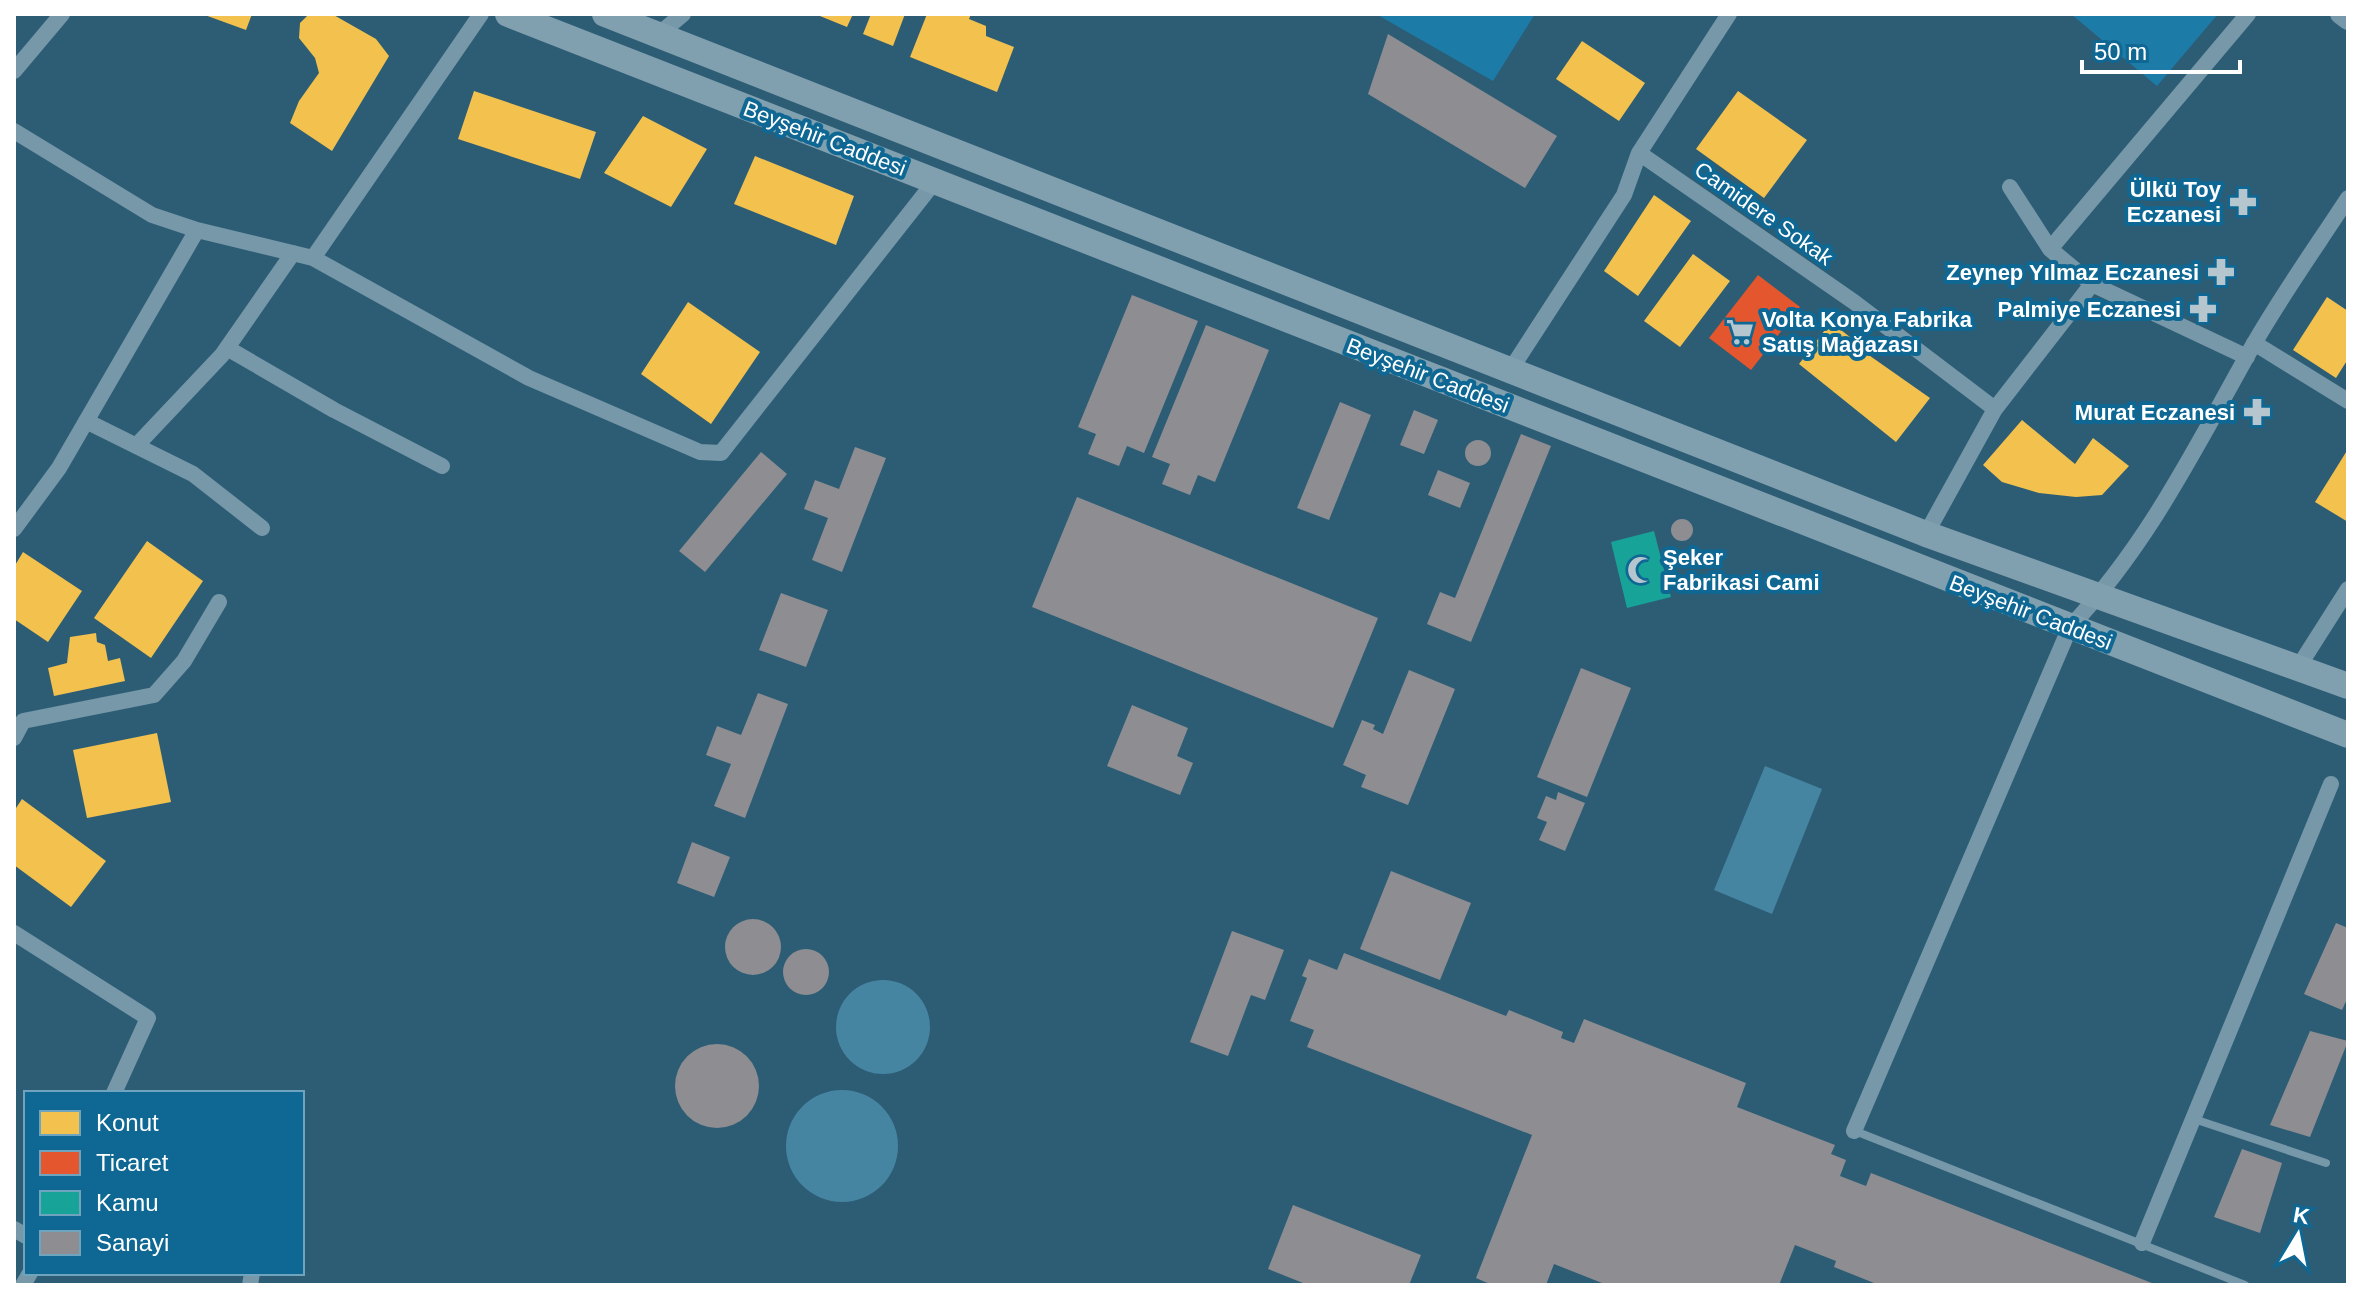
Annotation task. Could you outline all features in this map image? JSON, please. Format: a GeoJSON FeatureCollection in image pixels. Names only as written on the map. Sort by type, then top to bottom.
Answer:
{"type":"FeatureCollection","features":[{"type":"Feature","properties":{"kind":"main road","name":"Beyşehir Caddesi"},"geometry":{"type":"LineString","coordinates":[[508,14],[2348,735]]}},
{"type":"Feature","properties":{"kind":"main road","name":"Beyşehir Caddesi"},"geometry":{"type":"LineString","coordinates":[[605,14],[1926,534],[2101,594],[2348,686]]}},
{"type":"Feature","properties":{"kind":"street"},"geometry":{"type":"LineString","coordinates":[[14,71],[62,14]]}},
{"type":"Feature","properties":{"kind":"street"},"geometry":{"type":"LineString","coordinates":[[313,258],[481,14]]}},
{"type":"Feature","properties":{"kind":"street"},"geometry":{"type":"LineString","coordinates":[[658,35],[683,14]]}},
{"type":"Feature","properties":{"kind":"street"},"geometry":{"type":"LineString","coordinates":[[1511,369],[1624,195],[1639,153],[1729,14]]}},
{"type":"Feature","properties":{"kind":"street"},"geometry":{"type":"LineString","coordinates":[[2050,249],[2248,14]]}},
{"type":"Feature","properties":{"kind":"street"},"geometry":{"type":"LineString","coordinates":[[2340,14],[2348,20]]}},
{"type":"Feature","properties":{"kind":"street"},"geometry":{"type":"LineString","coordinates":[[14,131],[152,215],[197,230],[313,258],[529,378],[700,452],[721,453],[935,181]]}},
{"type":"Feature","properties":{"kind":"street","name":"Camidere Sokak"},"geometry":{"type":"LineString","coordinates":[[1639,153],[1854,302],[1995,409]]}},
{"type":"Feature","properties":{"kind":"street"},"geometry":{"type":"LineString","coordinates":[[2010,187],[2050,249],[2092,284],[2250,350],[2348,401]]}},
{"type":"Feature","properties":{"kind":"street"},"geometry":{"type":"LineString","coordinates":[[1854,1131],[2070,627],[2101,594],[2162,507],[2250,350],[2348,198]]}},
{"type":"Feature","properties":{"kind":"street"},"geometry":{"type":"LineString","coordinates":[[14,529],[59,468],[197,230]]}},
{"type":"Feature","properties":{"kind":"street"},"geometry":{"type":"LineString","coordinates":[[136,446],[227,348],[293,253]]}},
{"type":"Feature","properties":{"kind":"street"},"geometry":{"type":"LineString","coordinates":[[1926,534],[1995,409],[2092,284]]}},
{"type":"Feature","properties":{"kind":"street"},"geometry":{"type":"LineString","coordinates":[[227,348],[334,410],[442,466]]}},
{"type":"Feature","properties":{"kind":"street"},"geometry":{"type":"LineString","coordinates":[[86,421],[193,474],[262,528]]}},
{"type":"Feature","properties":{"kind":"street"},"geometry":{"type":"LineString","coordinates":[[2299,666],[2348,589]]}},
{"type":"Feature","properties":{"kind":"street"},"geometry":{"type":"LineString","coordinates":[[14,738],[19,718],[154,695],[184,661],[219,602]]}},
{"type":"Feature","properties":{"kind":"street"},"geometry":{"type":"LineString","coordinates":[[2142,1243],[2331,784]]}},
{"type":"Feature","properties":{"kind":"street"},"geometry":{"type":"LineString","coordinates":[[14,933],[148,1018],[119,1091]]}},
{"type":"Feature","properties":{"kind":"lane"},"geometry":{"type":"LineString","coordinates":[[2193,1119],[2326,1163]]}},
{"type":"Feature","properties":{"kind":"lane"},"geometry":{"type":"LineString","coordinates":[[1854,1131],[2245,1285]]}},
{"type":"Feature","properties":{"kind":"shaded area"},"geometry":{"type":"Polygon","coordinates":[[[1376,14],[1535,14],[1493,81],[1376,14]]]}},
{"type":"Feature","properties":{"kind":"shaded area"},"geometry":{"type":"Polygon","coordinates":[[[2071,14],[2218,14],[2157,86],[2071,14]]]}},
{"type":"Feature","properties":{"kind":"shaded area"},"geometry":{"type":"Polygon","coordinates":[[[1765,766],[1822,789],[1772,914],[1714,890],[1765,766]]]}},
{"type":"Feature","properties":{"kind":"shaded area"},"geometry":{"type":"Polygon","coordinates":[[[883,980],[901,983],[916,994],[927,1009],[930,1027],[927,1045],[916,1060],[901,1071],[883,1074],[865,1071],[850,1060],[839,1045],[836,1027],[839,1009],[850,994],[865,983],[883,980]]]}},
{"type":"Feature","properties":{"kind":"shaded area"},"geometry":{"type":"Polygon","coordinates":[[[842,1090],[863,1094],[881,1107],[894,1125],[898,1146],[894,1167],[881,1185],[863,1198],[842,1202],[821,1198],[803,1185],[790,1167],[786,1146],[790,1125],[803,1107],[821,1094],[842,1090]]]}},
{"type":"Feature","properties":{"kind":"building: Konut"},"geometry":{"type":"Polygon","coordinates":[[[202,14],[252,14],[246,30],[202,14]]]}},
{"type":"Feature","properties":{"kind":"building: Konut"},"geometry":{"type":"Polygon","coordinates":[[[309,14],[332,14],[376,39],[389,56],[332,151],[290,123],[299,101],[319,73],[315,58],[299,38],[300,23],[309,14]]]}},
{"type":"Feature","properties":{"kind":"building: Konut"},"geometry":{"type":"Polygon","coordinates":[[[815,14],[853,14],[847,27],[815,14]]]}},
{"type":"Feature","properties":{"kind":"building: Konut"},"geometry":{"type":"Polygon","coordinates":[[[871,14],[905,14],[893,46],[863,34],[871,14]]]}},
{"type":"Feature","properties":{"kind":"building: Konut"},"geometry":{"type":"Polygon","coordinates":[[[927,14],[971,14],[969,19],[986,26],[986,36],[1014,47],[997,92],[910,57],[927,14]]]}},
{"type":"Feature","properties":{"kind":"building: Konut"},"geometry":{"type":"Polygon","coordinates":[[[1582,41],[1645,83],[1619,121],[1556,79],[1582,41]]]}},
{"type":"Feature","properties":{"kind":"building: Konut"},"geometry":{"type":"Polygon","coordinates":[[[474,91],[596,132],[580,179],[458,139],[474,91]]]}},
{"type":"Feature","properties":{"kind":"building: Konut"},"geometry":{"type":"Polygon","coordinates":[[[1738,91],[1807,140],[1764,198],[1696,149],[1738,91]]]}},
{"type":"Feature","properties":{"kind":"building: Konut"},"geometry":{"type":"Polygon","coordinates":[[[643,116],[707,149],[671,207],[604,173],[643,116]]]}},
{"type":"Feature","properties":{"kind":"building: Konut"},"geometry":{"type":"Polygon","coordinates":[[[755,156],[854,196],[836,245],[734,204],[755,156]]]}},
{"type":"Feature","properties":{"kind":"building: Konut"},"geometry":{"type":"Polygon","coordinates":[[[1654,195],[1691,221],[1638,296],[1604,271],[1654,195]]]}},
{"type":"Feature","properties":{"kind":"building: Konut"},"geometry":{"type":"Polygon","coordinates":[[[1693,254],[1730,281],[1680,347],[1644,321],[1693,254]]]}},
{"type":"Feature","properties":{"kind":"building: Konut"},"geometry":{"type":"Polygon","coordinates":[[[2327,297],[2348,311],[2348,359],[2336,378],[2293,350],[2327,297]]]}},
{"type":"Feature","properties":{"kind":"building: Konut"},"geometry":{"type":"Polygon","coordinates":[[[688,302],[760,352],[711,424],[641,374],[688,302]]]}},
{"type":"Feature","properties":{"kind":"building: Konut"},"geometry":{"type":"Polygon","coordinates":[[[1831,322],[1865,349],[1863,351],[1930,398],[1896,442],[1799,364],[1831,322]]]}},
{"type":"Feature","properties":{"kind":"building: Konut"},"geometry":{"type":"Polygon","coordinates":[[[2022,420],[2075,464],[2093,438],[2129,466],[2102,495],[2076,497],[2039,493],[2002,482],[1983,465],[2022,420]]]}},
{"type":"Feature","properties":{"kind":"building: Konut"},"geometry":{"type":"Polygon","coordinates":[[[2348,449],[2348,522],[2315,502],[2348,449]]]}},
{"type":"Feature","properties":{"kind":"building: Konut"},"geometry":{"type":"Polygon","coordinates":[[[147,541],[203,581],[151,658],[94,618],[147,541]]]}},
{"type":"Feature","properties":{"kind":"building: Konut"},"geometry":{"type":"Polygon","coordinates":[[[23,552],[82,591],[48,642],[14,619],[14,567],[23,552]]]}},
{"type":"Feature","properties":{"kind":"building: Konut"},"geometry":{"type":"Polygon","coordinates":[[[96,633],[97,642],[105,645],[108,661],[120,658],[125,681],[54,696],[48,668],[67,663],[70,637],[96,633]]]}},
{"type":"Feature","properties":{"kind":"building: Konut"},"geometry":{"type":"Polygon","coordinates":[[[157,733],[171,802],[87,818],[73,750],[157,733]]]}},
{"type":"Feature","properties":{"kind":"building: Konut"},"geometry":{"type":"Polygon","coordinates":[[[22,799],[106,861],[71,907],[14,865],[14,811],[22,799]]]}},
{"type":"Feature","properties":{"kind":"building: Ticaret"},"geometry":{"type":"Polygon","coordinates":[[[1758,275],[1800,307],[1751,370],[1709,338],[1758,275]]]}},
{"type":"Feature","properties":{"kind":"building: Kamu","name":"Şeker Fabrikasi Cami"},"geometry":{"type":"Polygon","coordinates":[[[1654,531],[1671,597],[1627,608],[1611,542],[1654,531]]]}},
{"type":"Feature","properties":{"kind":"building: Sanayi"},"geometry":{"type":"Polygon","coordinates":[[[1388,34],[1557,136],[1525,188],[1368,94],[1388,34]]]}},
{"type":"Feature","properties":{"kind":"building: Sanayi"},"geometry":{"type":"Polygon","coordinates":[[[1132,295],[1198,321],[1144,453],[1127,446],[1119,466],[1088,454],[1096,434],[1078,427],[1132,295]]]}},
{"type":"Feature","properties":{"kind":"building: Sanayi"},"geometry":{"type":"Polygon","coordinates":[[[1206,325],[1269,350],[1215,482],[1198,475],[1190,495],[1162,484],[1170,464],[1152,457],[1206,325]]]}},
{"type":"Feature","properties":{"kind":"building: Sanayi"},"geometry":{"type":"Polygon","coordinates":[[[1340,402],[1371,415],[1329,520],[1297,508],[1340,402]]]}},
{"type":"Feature","properties":{"kind":"building: Sanayi"},"geometry":{"type":"Polygon","coordinates":[[[1414,410],[1438,420],[1424,454],[1400,445],[1414,410]]]}},
{"type":"Feature","properties":{"kind":"building: Sanayi"},"geometry":{"type":"Polygon","coordinates":[[[1521,434],[1551,446],[1471,642],[1427,624],[1440,592],[1455,598],[1521,434]]]}},
{"type":"Feature","properties":{"kind":"building: Sanayi"},"geometry":{"type":"Polygon","coordinates":[[[1478,440],[1487,444],[1491,453],[1487,462],[1478,466],[1469,462],[1465,453],[1469,444],[1478,440]]]}},
{"type":"Feature","properties":{"kind":"building: Sanayi"},"geometry":{"type":"Polygon","coordinates":[[[855,447],[886,458],[842,572],[812,560],[828,518],[804,509],[815,480],[839,489],[855,447]]]}},
{"type":"Feature","properties":{"kind":"building: Sanayi"},"geometry":{"type":"Polygon","coordinates":[[[761,452],[787,474],[705,572],[679,551],[761,452]]]}},
{"type":"Feature","properties":{"kind":"building: Sanayi"},"geometry":{"type":"Polygon","coordinates":[[[1438,470],[1470,483],[1460,508],[1428,495],[1438,470]]]}},
{"type":"Feature","properties":{"kind":"building: Sanayi"},"geometry":{"type":"Polygon","coordinates":[[[1077,497],[1378,618],[1333,728],[1032,607],[1077,497]]]}},
{"type":"Feature","properties":{"kind":"building: Sanayi"},"geometry":{"type":"Polygon","coordinates":[[[1678,519],[1686,519],[1693,530],[1686,541],[1678,541],[1671,534],[1671,526],[1678,519]]]}},
{"type":"Feature","properties":{"kind":"building: Sanayi"},"geometry":{"type":"Polygon","coordinates":[[[781,593],[828,610],[806,667],[759,650],[781,593]]]}},
{"type":"Feature","properties":{"kind":"building: Sanayi"},"geometry":{"type":"Polygon","coordinates":[[[1581,668],[1631,688],[1587,797],[1537,777],[1581,668]]]}},
{"type":"Feature","properties":{"kind":"building: Sanayi"},"geometry":{"type":"Polygon","coordinates":[[[1409,670],[1455,689],[1408,805],[1361,787],[1366,775],[1343,765],[1362,720],[1375,725],[1373,729],[1383,734],[1409,670]]]}},
{"type":"Feature","properties":{"kind":"building: Sanayi"},"geometry":{"type":"Polygon","coordinates":[[[758,693],[788,704],[745,818],[714,806],[731,764],[706,755],[717,726],[741,735],[758,693]]]}},
{"type":"Feature","properties":{"kind":"building: Sanayi"},"geometry":{"type":"Polygon","coordinates":[[[1132,705],[1188,728],[1177,756],[1193,763],[1180,795],[1107,766],[1132,705]]]}},
{"type":"Feature","properties":{"kind":"building: Sanayi"},"geometry":{"type":"Polygon","coordinates":[[[1558,792],[1585,803],[1565,851],[1539,840],[1547,822],[1537,818],[1546,796],[1556,800],[1558,792]]]}},
{"type":"Feature","properties":{"kind":"building: Sanayi"},"geometry":{"type":"Polygon","coordinates":[[[692,842],[730,857],[714,897],[677,883],[692,842]]]}},
{"type":"Feature","properties":{"kind":"building: Sanayi"},"geometry":{"type":"Polygon","coordinates":[[[1391,871],[1471,903],[1440,980],[1360,949],[1391,871]]]}},
{"type":"Feature","properties":{"kind":"building: Sanayi"},"geometry":{"type":"Polygon","coordinates":[[[753,919],[773,927],[781,947],[773,967],[753,975],[733,967],[725,947],[733,927],[753,919]]]}},
{"type":"Feature","properties":{"kind":"building: Sanayi"},"geometry":{"type":"Polygon","coordinates":[[[2336,923],[2348,928],[2348,997],[2342,1010],[2304,994],[2336,923]]]}},
{"type":"Feature","properties":{"kind":"building: Sanayi"},"geometry":{"type":"Polygon","coordinates":[[[1232,931],[1284,950],[1265,1000],[1251,995],[1228,1056],[1190,1042],[1232,931]]]}},
{"type":"Feature","properties":{"kind":"building: Sanayi"},"geometry":{"type":"Polygon","coordinates":[[[806,949],[822,956],[829,972],[822,988],[806,995],[790,988],[783,972],[790,956],[806,949]]]}},
{"type":"Feature","properties":{"kind":"building: Sanayi"},"geometry":{"type":"Polygon","coordinates":[[[1344,953],[1506,1016],[1509,1010],[1563,1032],[1561,1038],[1574,1043],[1584,1019],[1746,1083],[1737,1107],[1835,1145],[1831,1154],[1846,1160],[1840,1176],[1866,1186],[1871,1173],[2157,1285],[1879,1285],[1834,1267],[1836,1261],[1795,1245],[1779,1285],[1607,1285],[1554,1264],[1546,1285],[1492,1285],[1476,1278],[1532,1135],[1307,1047],[1314,1030],[1290,1021],[1307,978],[1302,976],[1309,959],[1337,970],[1344,953]]]}},
{"type":"Feature","properties":{"kind":"building: Sanayi"},"geometry":{"type":"Polygon","coordinates":[[[2310,1031],[2348,1041],[2310,1137],[2270,1125],[2310,1031]]]}},
{"type":"Feature","properties":{"kind":"building: Sanayi"},"geometry":{"type":"Polygon","coordinates":[[[717,1044],[733,1047],[747,1056],[756,1070],[759,1086],[756,1102],[747,1116],[733,1125],[717,1128],[701,1125],[687,1116],[678,1102],[675,1086],[678,1070],[687,1056],[701,1047],[717,1044]]]}},
{"type":"Feature","properties":{"kind":"building: Sanayi"},"geometry":{"type":"Polygon","coordinates":[[[2242,1149],[2282,1163],[2260,1233],[2214,1217],[2242,1149]]]}},
{"type":"Feature","properties":{"kind":"building: Sanayi"},"geometry":{"type":"Polygon","coordinates":[[[1293,1205],[1421,1255],[1409,1285],[1308,1285],[1268,1269],[1293,1205]]]}},
{"type":"Feature","properties":{"kind":"place","name":"Ülkü Toy Eczanesi"},"geometry":{"type":"Point","coordinates":[2243,202]}},
{"type":"Feature","properties":{"kind":"place","name":"Zeynep Yılmaz Eczanesi"},"geometry":{"type":"Point","coordinates":[2221,272]}},
{"type":"Feature","properties":{"kind":"place","name":"Palmiye Eczanesi"},"geometry":{"type":"Point","coordinates":[2203,309]}},
{"type":"Feature","properties":{"kind":"place","name":"Volta Konya Fabrika Satış Mağazası"},"geometry":{"type":"Point","coordinates":[1740,332]}},
{"type":"Feature","properties":{"kind":"place","name":"Murat Eczanesi"},"geometry":{"type":"Point","coordinates":[2257,412]}},
{"type":"Feature","properties":{"kind":"place","name":"Şeker Fabrikasi Cami"},"geometry":{"type":"Point","coordinates":[1641,570]}}]}
